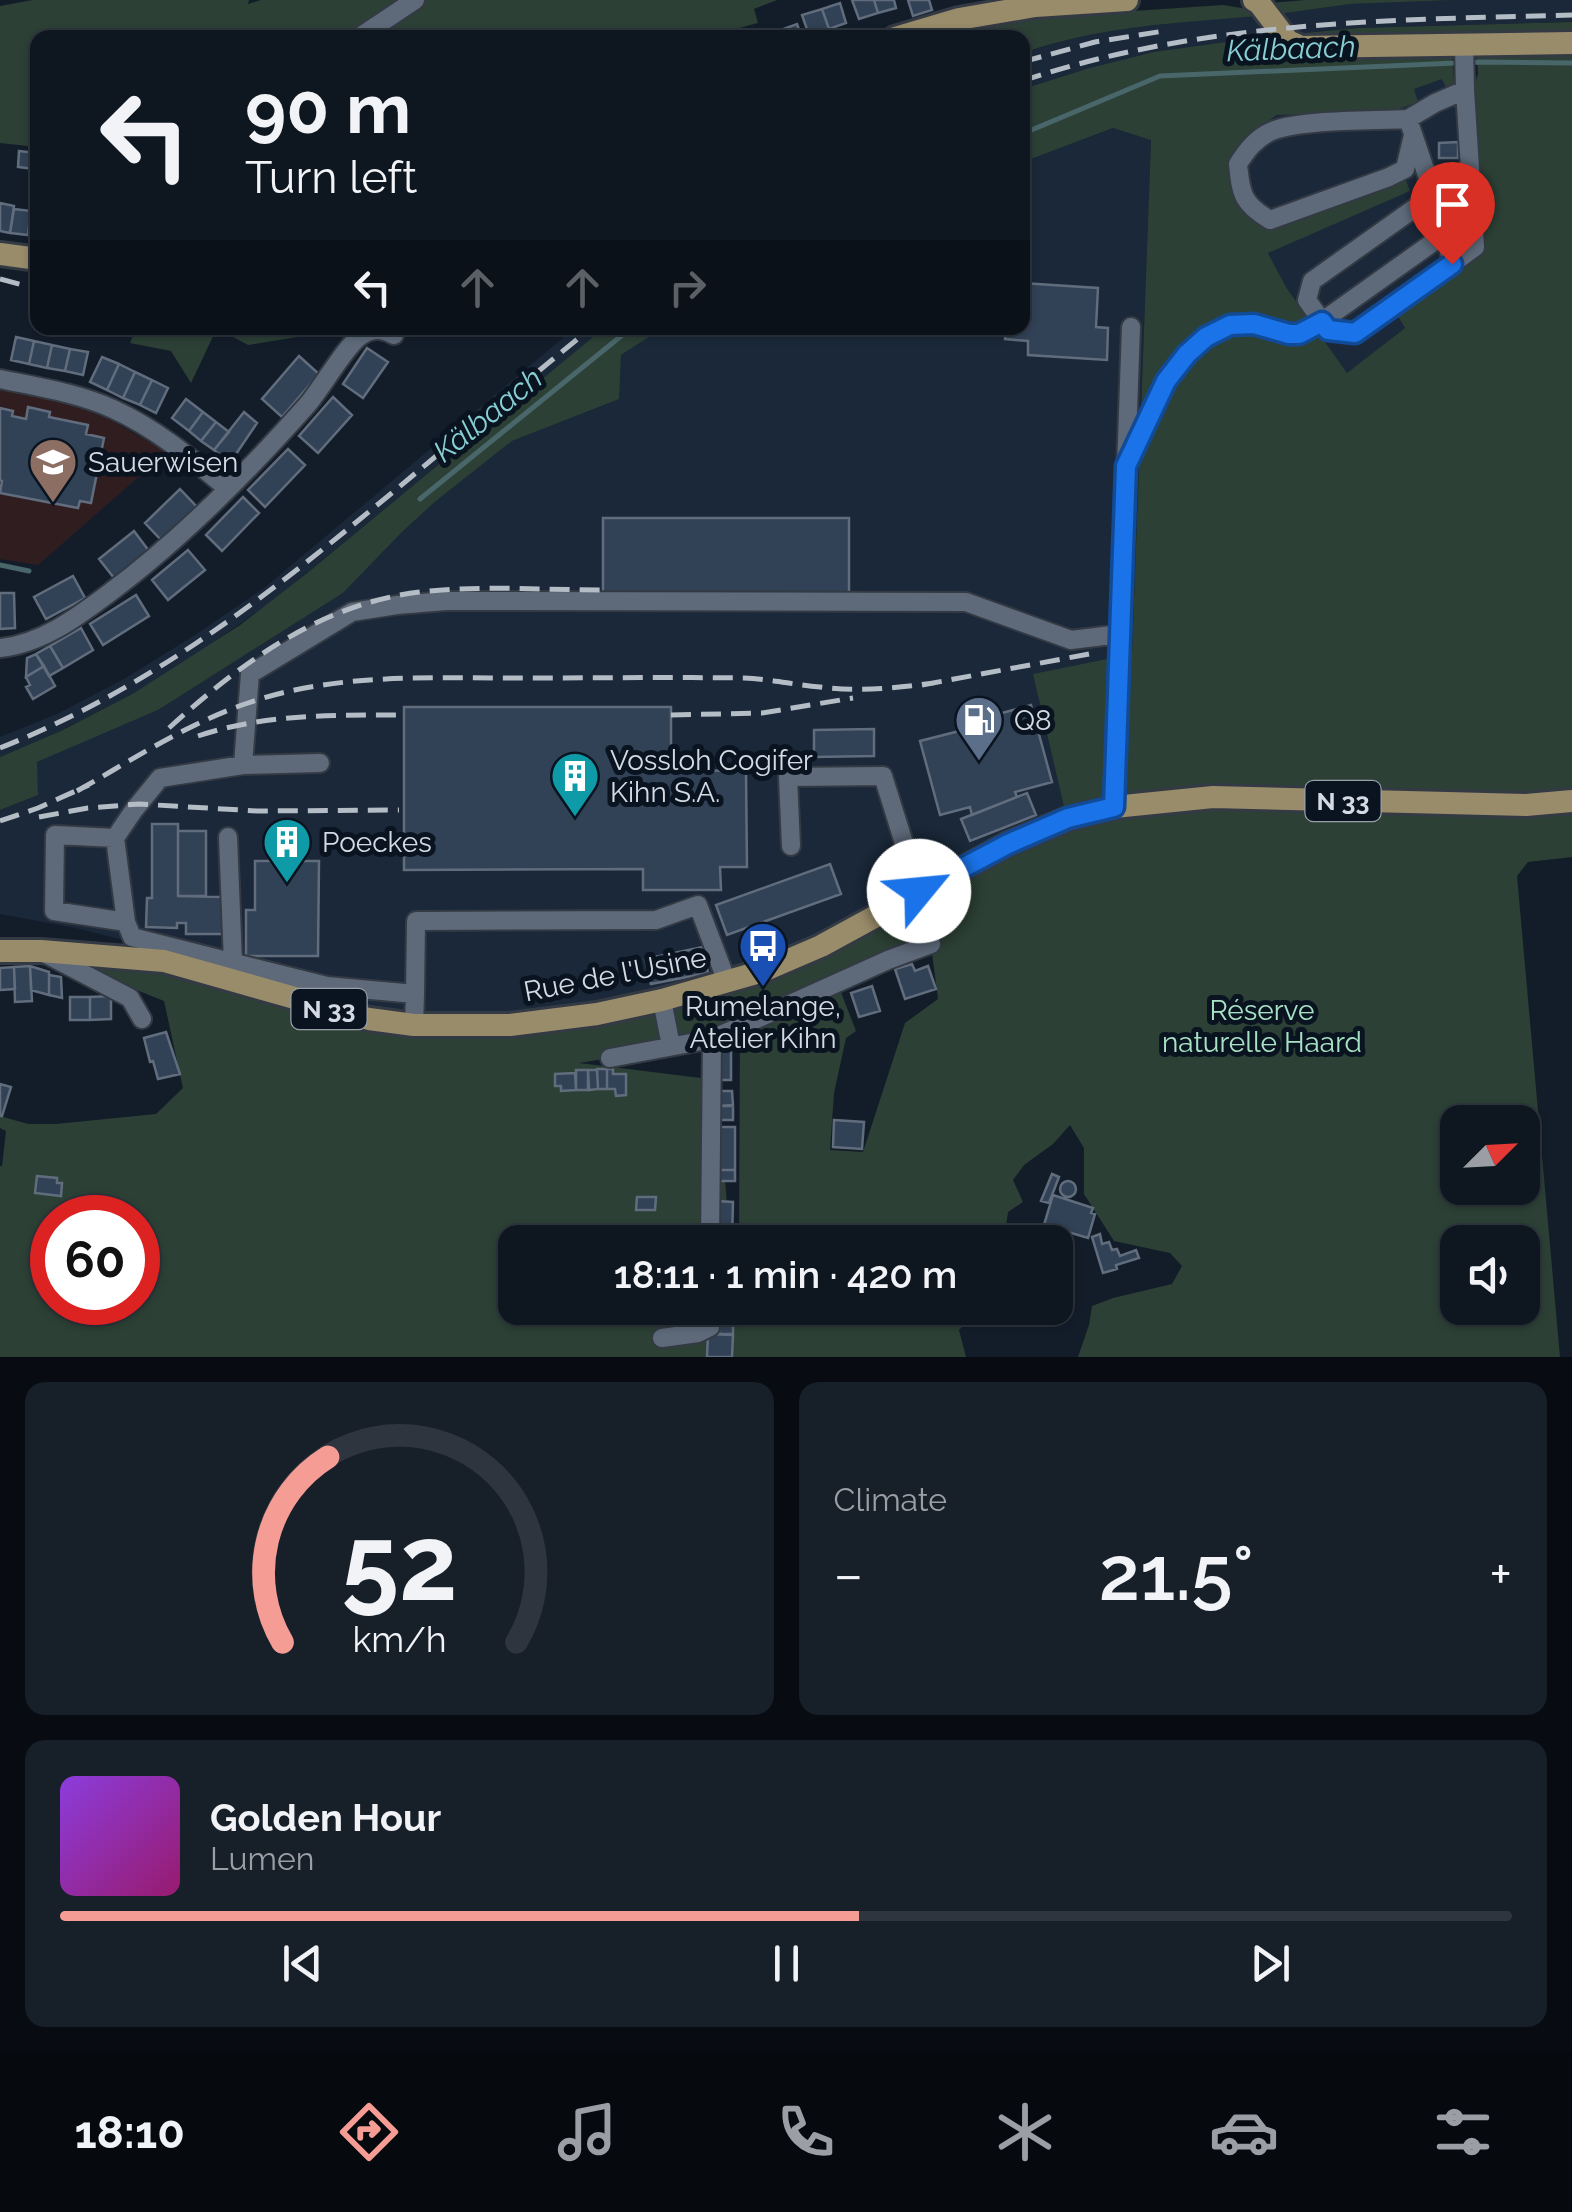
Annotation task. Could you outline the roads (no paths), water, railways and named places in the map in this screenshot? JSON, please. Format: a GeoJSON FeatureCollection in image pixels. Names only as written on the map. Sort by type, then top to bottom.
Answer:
{"type":"FeatureCollection","features":[{"type":"Feature","properties":{"kind":"main road"},"geometry":{"type":"LineString","coordinates":[[923,30],[1036,6],[1127,0]]}},
{"type":"Feature","properties":{"kind":"main road"},"geometry":{"type":"LineString","coordinates":[[1256,2],[1288,42],[1301,47],[1464,50],[1572,43]]}},
{"type":"Feature","properties":{"kind":"main road"},"geometry":{"type":"LineString","coordinates":[[0,254],[30,259]]}},
{"type":"Feature","properties":{"kind":"main road","name":"N 33"},"geometry":{"type":"LineString","coordinates":[[1114,807],[1213,797],[1526,805],[1572,802]]}},
{"type":"Feature","properties":{"kind":"main road","name":"Rue de l'Usine"},"geometry":{"type":"LineString","coordinates":[[0,951],[164,961],[369,1019],[414,1025],[510,1025],[598,1014],[763,971],[821,946],[1008,844],[1068,818],[1114,807]]}},
{"type":"Feature","properties":{"kind":"street"},"geometry":{"type":"LineString","coordinates":[[370,30],[416,0]]}},
{"type":"Feature","properties":{"kind":"street"},"geometry":{"type":"LineString","coordinates":[[1426,200],[1312,281],[1307,300],[1328,330],[1355,333],[1475,248],[1464,50]]}},
{"type":"Feature","properties":{"kind":"street"},"geometry":{"type":"LineString","coordinates":[[1405,169],[1410,128],[1435,103],[1465,82]]}},
{"type":"Feature","properties":{"kind":"street"},"geometry":{"type":"LineString","coordinates":[[1405,169],[1270,220],[1250,208],[1240,190],[1238,164],[1252,143],[1273,131],[1299,125],[1410,128]]}},
{"type":"Feature","properties":{"kind":"street"},"geometry":{"type":"LineString","coordinates":[[1410,128],[1440,214],[1452,264]]}},
{"type":"Feature","properties":{"kind":"street"},"geometry":{"type":"LineString","coordinates":[[1405,169],[1418,180],[1426,200],[1440,214]]}},
{"type":"Feature","properties":{"kind":"street"},"geometry":{"type":"LineString","coordinates":[[1126,466],[1166,381],[1206,337],[1230,325],[1254,324],[1299,334],[1322,322],[1446,234],[1463,232],[1474,219]]}},
{"type":"Feature","properties":{"kind":"street"},"geometry":{"type":"LineString","coordinates":[[1114,807],[1132,326]]}},
{"type":"Feature","properties":{"kind":"street"},"geometry":{"type":"LineString","coordinates":[[0,648],[45,635],[152,561],[228,489],[323,386],[362,335]]}},
{"type":"Feature","properties":{"kind":"street"},"geometry":{"type":"LineString","coordinates":[[0,379],[112,408],[170,441],[228,489]]}},
{"type":"Feature","properties":{"kind":"street"},"geometry":{"type":"LineString","coordinates":[[243,765],[250,674],[352,612],[397,604],[966,602],[1071,640],[1120,634]]}},
{"type":"Feature","properties":{"kind":"street"},"geometry":{"type":"LineString","coordinates":[[320,763],[243,765],[160,778],[115,838],[126,922],[132,937],[327,986],[415,994]]}},
{"type":"Feature","properties":{"kind":"street"},"geometry":{"type":"LineString","coordinates":[[790,846],[788,776],[883,776],[919,891]]}},
{"type":"Feature","properties":{"kind":"street"},"geometry":{"type":"LineString","coordinates":[[115,838],[55,835],[54,912],[126,922]]}},
{"type":"Feature","properties":{"kind":"street"},"geometry":{"type":"LineString","coordinates":[[228,837],[233,962]]}},
{"type":"Feature","properties":{"kind":"street"},"geometry":{"type":"LineString","coordinates":[[414,1025],[416,922],[656,920],[698,905],[727,982]]}},
{"type":"Feature","properties":{"kind":"street"},"geometry":{"type":"LineString","coordinates":[[610,1058],[712,1038],[931,944]]}},
{"type":"Feature","properties":{"kind":"street","name":"Rue de l'Usine"},"geometry":{"type":"LineString","coordinates":[[41,951],[130,998],[142,1019]]}},
{"type":"Feature","properties":{"kind":"street"},"geometry":{"type":"LineString","coordinates":[[662,1000],[671,1046]]}},
{"type":"Feature","properties":{"kind":"street"},"geometry":{"type":"LineString","coordinates":[[710,1225],[712,1038]]}},
{"type":"Feature","properties":{"kind":"street"},"geometry":{"type":"LineString","coordinates":[[662,1338],[698,1333],[710,1325]]}},
{"type":"Feature","properties":{"kind":"waterway","name":"Kälbaach"},"geometry":{"type":"LineString","coordinates":[[1030,131],[1160,76],[1478,62],[1572,63]]}},
{"type":"Feature","properties":{"kind":"waterway","name":"Kälbaach"},"geometry":{"type":"LineString","coordinates":[[420,499],[622,335]]}},
{"type":"Feature","properties":{"kind":"waterway","name":"Kälbaach"},"geometry":{"type":"LineString","coordinates":[[0,565],[29,571]]}},
{"type":"Feature","properties":{"kind":"railway"},"geometry":{"type":"LineString","coordinates":[[1030,79],[1157,46],[1294,27],[1572,15]]}},
{"type":"Feature","properties":{"kind":"railway"},"geometry":{"type":"LineString","coordinates":[[1030,60],[1095,42],[1164,31]]}},
{"type":"Feature","properties":{"kind":"railway"},"geometry":{"type":"LineString","coordinates":[[0,279],[30,287]]}},
{"type":"Feature","properties":{"kind":"railway"},"geometry":{"type":"LineString","coordinates":[[0,748],[108,697],[254,603],[583,335]]}},
{"type":"Feature","properties":{"kind":"railway"},"geometry":{"type":"LineString","coordinates":[[169,728],[225,681],[284,640],[349,609],[383,599],[443,590],[603,590]]}},
{"type":"Feature","properties":{"kind":"railway"},"geometry":{"type":"LineString","coordinates":[[922,685],[1089,654]]}},
{"type":"Feature","properties":{"kind":"railway"},"geometry":{"type":"LineString","coordinates":[[77,791],[223,712],[278,694],[345,682],[413,678],[744,678],[863,689],[934,683]]}},
{"type":"Feature","properties":{"kind":"railway"},"geometry":{"type":"LineString","coordinates":[[671,715],[762,713],[853,698]]}},
{"type":"Feature","properties":{"kind":"railway"},"geometry":{"type":"LineString","coordinates":[[198,736],[273,720],[401,715]]}},
{"type":"Feature","properties":{"kind":"railway"},"geometry":{"type":"LineString","coordinates":[[0,821],[89,785]]}},
{"type":"Feature","properties":{"kind":"railway"},"geometry":{"type":"LineString","coordinates":[[39,817],[139,804],[257,811],[399,810]]}},
{"type":"Feature","properties":{"kind":"place","name":"Sauerwisen"},"geometry":{"type":"Point","coordinates":[53,504]}},
{"type":"Feature","properties":{"kind":"place","name":"Q8"},"geometry":{"type":"Point","coordinates":[979,762]}},
{"type":"Feature","properties":{"kind":"place","name":"Vossloh Cogifer Kihn S.A."},"geometry":{"type":"Point","coordinates":[575,818]}},
{"type":"Feature","properties":{"kind":"place","name":"Poeckes"},"geometry":{"type":"Point","coordinates":[287,884]}},
{"type":"Feature","properties":{"kind":"place","name":"Rumelange, Atelier Kihn"},"geometry":{"type":"Point","coordinates":[763,988]}},
{"type":"Feature","properties":{"kind":"park label","name":"Réserve naturelle Haard"},"geometry":{"type":"Point","coordinates":[1262,1026]}}]}
